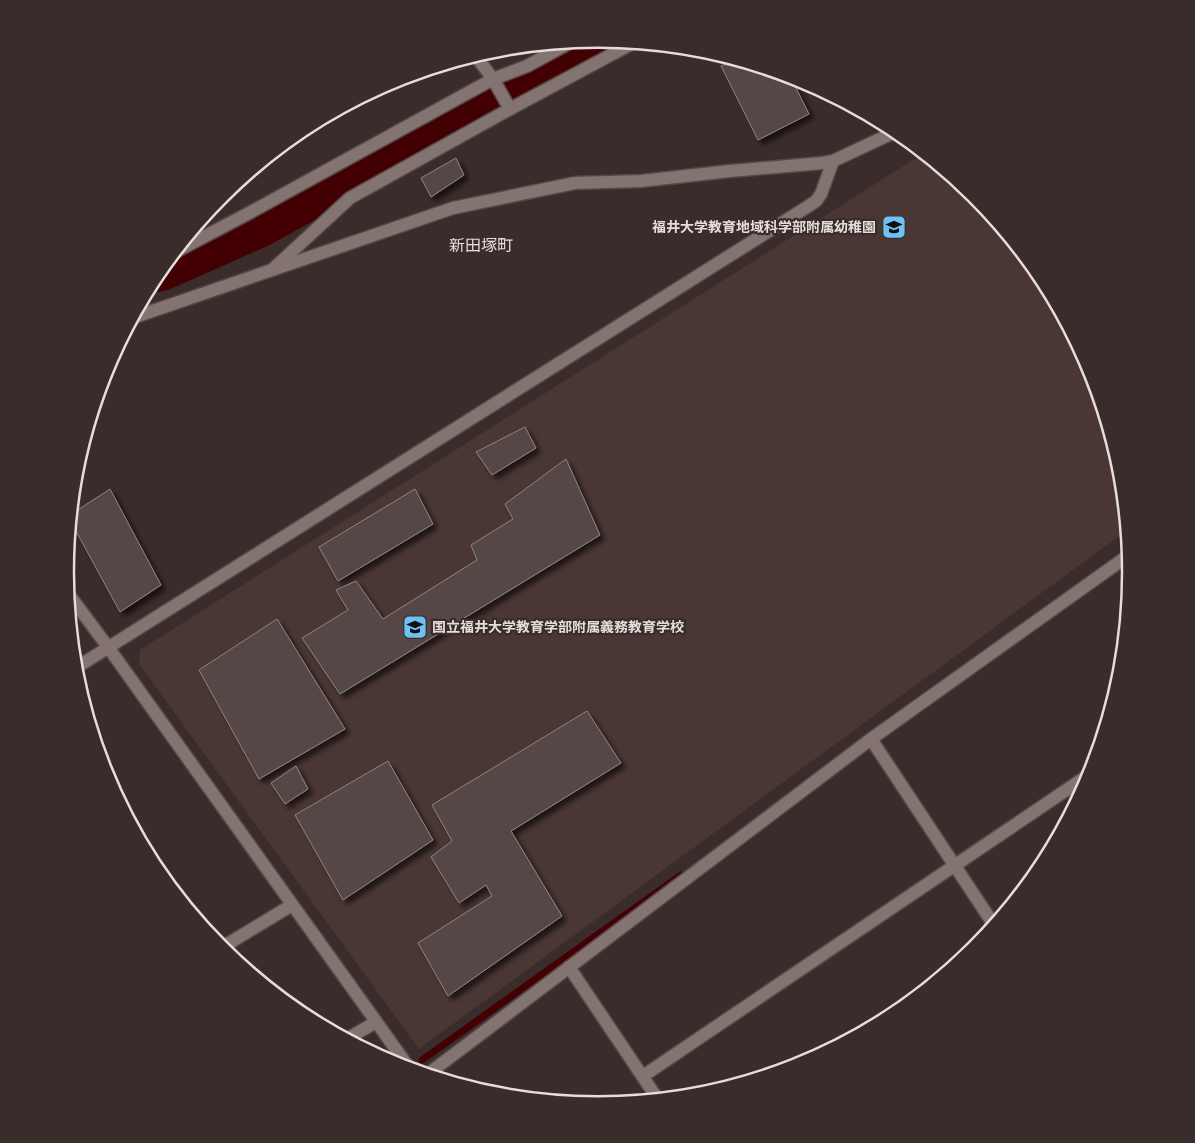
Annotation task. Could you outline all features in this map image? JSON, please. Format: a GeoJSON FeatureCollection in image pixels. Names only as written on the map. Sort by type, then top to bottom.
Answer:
{"type":"FeatureCollection","features":[{"type":"Feature","properties":{"kind":"street"},"geometry":{"type":"LineString","coordinates":[[189,245],[493,79],[527,66],[557,49]]}},
{"type":"Feature","properties":{"kind":"street"},"geometry":{"type":"LineString","coordinates":[[273,269],[350,198],[622,49]]}},
{"type":"Feature","properties":{"kind":"street"},"geometry":{"type":"LineString","coordinates":[[480,61],[493,79],[510,109]]}},
{"type":"Feature","properties":{"kind":"street"},"geometry":{"type":"LineString","coordinates":[[141,315],[453,208],[575,183],[641,181],[833,161],[888,135]]}},
{"type":"Feature","properties":{"kind":"street"},"geometry":{"type":"LineString","coordinates":[[82,664],[816,201],[821,194],[833,161]]}},
{"type":"Feature","properties":{"kind":"street"},"geometry":{"type":"LineString","coordinates":[[434,1069],[871,738],[1121,560]]}},
{"type":"Feature","properties":{"kind":"street"},"geometry":{"type":"LineString","coordinates":[[75,603],[403,1058]]}},
{"type":"Feature","properties":{"kind":"street"},"geometry":{"type":"LineString","coordinates":[[871,738],[990,918]]}},
{"type":"Feature","properties":{"kind":"street"},"geometry":{"type":"LineString","coordinates":[[643,1076],[1077,783]]}},
{"type":"Feature","properties":{"kind":"street"},"geometry":{"type":"LineString","coordinates":[[229,943],[292,905]]}},
{"type":"Feature","properties":{"kind":"street"},"geometry":{"type":"LineString","coordinates":[[569,967],[654,1092]]}},
{"type":"Feature","properties":{"kind":"street"},"geometry":{"type":"LineString","coordinates":[[354,1035],[376,1022]]}},
{"type":"Feature","properties":{"kind":"shaded area"},"geometry":{"type":"Polygon","coordinates":[[[917,157],[968,201],[991,226],[1033,280],[1051,310],[1082,371],[1094,403],[1104,436],[1117,503],[1120,535],[419,1049],[139,664],[140,650],[917,157]]]}},
{"type":"Feature","properties":{"kind":"building"},"geometry":{"type":"Polygon","coordinates":[[[726,64],[733,65],[795,86],[809,114],[758,140],[721,66],[726,64]]]}},
{"type":"Feature","properties":{"kind":"building"},"geometry":{"type":"Polygon","coordinates":[[[456,158],[464,175],[431,197],[421,178],[456,158]]]}},
{"type":"Feature","properties":{"kind":"building"},"geometry":{"type":"Polygon","coordinates":[[[525,427],[536,448],[492,475],[476,452],[525,427]]]}},
{"type":"Feature","properties":{"kind":"building"},"geometry":{"type":"Polygon","coordinates":[[[566,459],[600,535],[340,694],[302,638],[348,610],[336,590],[356,581],[383,619],[477,560],[471,545],[513,519],[505,504],[566,459]]]}},
{"type":"Feature","properties":{"kind":"building"},"geometry":{"type":"Polygon","coordinates":[[[110,489],[161,585],[120,612],[76,530],[77,510],[110,489]]]}},
{"type":"Feature","properties":{"kind":"building"},"geometry":{"type":"Polygon","coordinates":[[[415,489],[433,524],[338,581],[319,547],[415,489]]]}},
{"type":"Feature","properties":{"kind":"building"},"geometry":{"type":"Polygon","coordinates":[[[277,619],[345,729],[259,779],[199,670],[277,619]]]}},
{"type":"Feature","properties":{"kind":"building"},"geometry":{"type":"Polygon","coordinates":[[[587,711],[621,763],[511,831],[562,916],[448,996],[418,943],[492,896],[486,885],[459,903],[431,857],[452,841],[432,805],[587,711]]]}},
{"type":"Feature","properties":{"kind":"building"},"geometry":{"type":"Polygon","coordinates":[[[388,761],[433,840],[343,900],[295,815],[388,761]]]}},
{"type":"Feature","properties":{"kind":"building"},"geometry":{"type":"Polygon","coordinates":[[[296,766],[308,789],[285,804],[271,783],[296,766]]]}},
{"type":"Feature","properties":{"kind":"waterway"},"geometry":{"type":"LineString","coordinates":[[172,267],[261,227],[587,48]]}},
{"type":"Feature","properties":{"kind":"waterway"},"geometry":{"type":"LineString","coordinates":[[422,1060],[681,875]]}},
{"type":"Feature","properties":{"kind":"place","name":"福井大学教育地域科学部附属幼稚園"},"geometry":{"type":"Point","coordinates":[894,227]}},
{"type":"Feature","properties":{"kind":"place","name":"国立福井大学教育学部附属義務教育学校"},"geometry":{"type":"Point","coordinates":[415,627]}},
{"type":"Feature","properties":{"kind":"district","name":"新田塚町"},"geometry":{"type":"Point","coordinates":[481,245]}}]}
